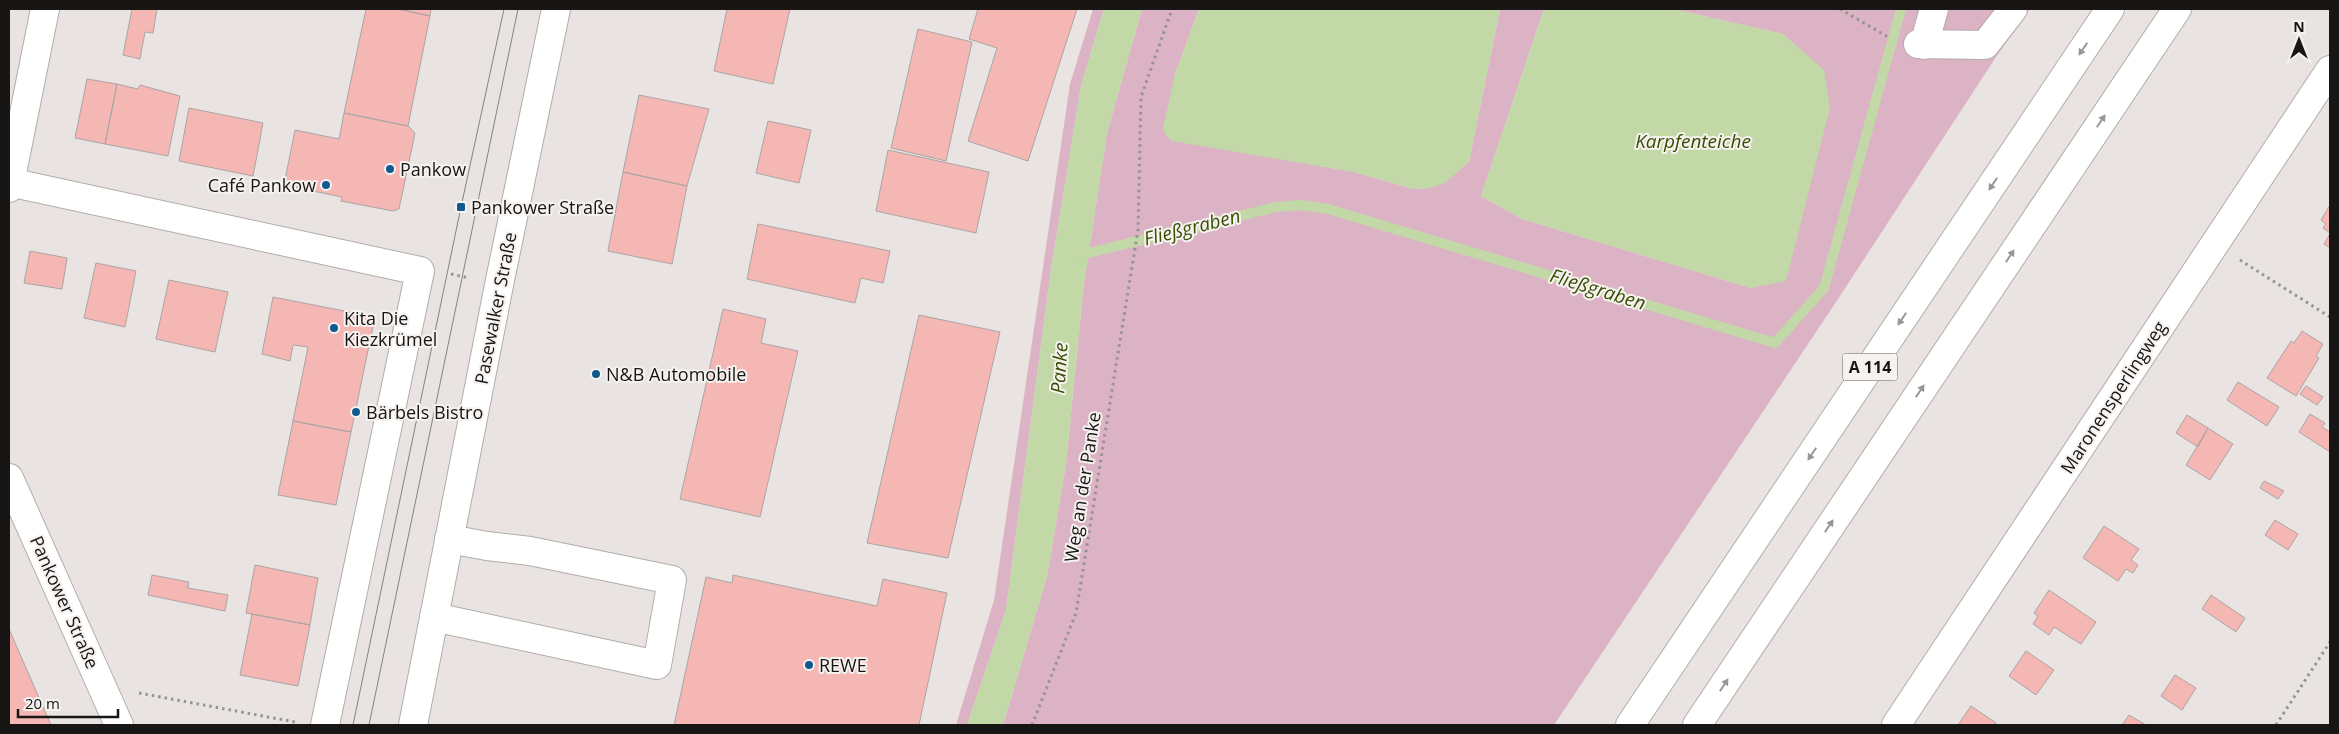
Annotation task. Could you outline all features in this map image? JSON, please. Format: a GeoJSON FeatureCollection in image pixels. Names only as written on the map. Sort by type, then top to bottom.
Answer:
{"type":"FeatureCollection","features":[{"type":"Feature","properties":{"kind":"main road"},"geometry":{"type":"LineString","coordinates":[[45,9],[9,184],[420,272],[313,724]]}},
{"type":"Feature","properties":{"kind":"main road","name":"Pasewalker Straße"},"geometry":{"type":"LineString","coordinates":[[413,725],[499,285],[556,9]]}},
{"type":"Feature","properties":{"kind":"main road"},"geometry":{"type":"LineString","coordinates":[[1934,9],[1921,45],[1985,46],[2013,9]]}},
{"type":"Feature","properties":{"kind":"main road","name":"A 114"},"geometry":{"type":"LineString","coordinates":[[1630,725],[2110,9]]}},
{"type":"Feature","properties":{"kind":"main road","name":"A 114"},"geometry":{"type":"LineString","coordinates":[[1698,725],[2177,9]]}},
{"type":"Feature","properties":{"kind":"main road","name":"Maronensperlingweg"},"geometry":{"type":"LineString","coordinates":[[1896,725],[2330,70]]}},
{"type":"Feature","properties":{"kind":"main road","name":"Pankower Straße"},"geometry":{"type":"LineString","coordinates":[[9,478],[120,725]]}},
{"type":"Feature","properties":{"kind":"main road"},"geometry":{"type":"LineString","coordinates":[[434,617],[657,664],[672,580],[530,551],[449,539]]}},
{"type":"Feature","properties":{"kind":"path","name":"Weg an der Panke"},"geometry":{"type":"LineString","coordinates":[[1032,725],[1076,613],[1136,248],[1141,97],[1172,9]]}},
{"type":"Feature","properties":{"kind":"path"},"geometry":{"type":"LineString","coordinates":[[1840,9],[1886,36]]}},
{"type":"Feature","properties":{"kind":"path"},"geometry":{"type":"LineString","coordinates":[[2214,244],[2330,317]]}},
{"type":"Feature","properties":{"kind":"path"},"geometry":{"type":"LineString","coordinates":[[447,273],[499,285]]}},
{"type":"Feature","properties":{"kind":"path"},"geometry":{"type":"LineString","coordinates":[[2276,725],[2330,642]]}},
{"type":"Feature","properties":{"kind":"path"},"geometry":{"type":"LineString","coordinates":[[102,686],[313,724]]}},
{"type":"Feature","properties":{"kind":"shaded area"},"geometry":{"type":"Polygon","coordinates":[[[1093,9],[1104,9],[1081,86],[1051,269],[1006,610],[967,725],[956,725],[994,600],[1070,84],[1093,9]]]}},
{"type":"Feature","properties":{"kind":"shaded area"},"geometry":{"type":"Polygon","coordinates":[[[1142,9],[1199,9],[1175,74],[1308,164],[1354,172],[1414,189],[1430,188],[1469,162],[1500,9],[1544,9],[1481,196],[1522,219],[1751,288],[1783,34],[1673,9],[1919,9],[1918,17],[1920,9],[2030,9],[1996,57],[1838,299],[1554,725],[1003,725],[1047,577],[1066,464],[1084,283],[1107,133],[1142,9]]]}},
{"type":"Feature","properties":{"kind":"water","name":"Panke"},"geometry":{"type":"Polygon","coordinates":[[[1104,9],[1142,9],[1107,133],[1084,283],[1066,464],[1047,577],[1003,725],[967,725],[1006,610],[1051,269],[1081,86],[1104,9]]]}},
{"type":"Feature","properties":{"kind":"water"},"geometry":{"type":"Polygon","coordinates":[[[1199,9],[1500,9],[1469,162],[1445,183],[1430,188],[1414,189],[1354,172],[1172,141],[1165,134],[1163,127],[1175,74],[1199,9]]]}},
{"type":"Feature","properties":{"kind":"water","name":"Karpfenteiche"},"geometry":{"type":"Polygon","coordinates":[[[1544,9],[1673,9],[1783,34],[1824,70],[1830,108],[1786,281],[1751,288],[1522,219],[1481,196],[1544,9]]]}},
{"type":"Feature","properties":{"kind":"building"},"geometry":{"type":"Polygon","coordinates":[[[132,9],[157,9],[153,33],[145,32],[140,59],[123,55],[132,9]]]}},
{"type":"Feature","properties":{"kind":"building"},"geometry":{"type":"Polygon","coordinates":[[[366,9],[398,9],[430,16],[408,126],[344,113],[366,9]]]}},
{"type":"Feature","properties":{"kind":"building"},"geometry":{"type":"Polygon","coordinates":[[[398,9],[431,9],[430,16],[398,9]]]}},
{"type":"Feature","properties":{"kind":"building"},"geometry":{"type":"Polygon","coordinates":[[[727,9],[790,9],[773,84],[714,71],[727,9]]]}},
{"type":"Feature","properties":{"kind":"building"},"geometry":{"type":"Polygon","coordinates":[[[978,9],[1077,9],[1028,161],[968,141],[997,48],[969,39],[978,9]]]}},
{"type":"Feature","properties":{"kind":"building"},"geometry":{"type":"Polygon","coordinates":[[[918,29],[972,42],[946,161],[891,148],[918,29]]]}},
{"type":"Feature","properties":{"kind":"building"},"geometry":{"type":"Polygon","coordinates":[[[87,79],[117,84],[105,144],[75,138],[87,79]]]}},
{"type":"Feature","properties":{"kind":"building"},"geometry":{"type":"Polygon","coordinates":[[[117,84],[138,89],[140,85],[180,96],[168,156],[105,144],[117,84]]]}},
{"type":"Feature","properties":{"kind":"building"},"geometry":{"type":"Polygon","coordinates":[[[639,95],[709,109],[687,186],[623,172],[639,95]]]}},
{"type":"Feature","properties":{"kind":"building"},"geometry":{"type":"Polygon","coordinates":[[[189,108],[263,123],[253,176],[179,161],[189,108]]]}},
{"type":"Feature","properties":{"kind":"building"},"geometry":{"type":"Polygon","coordinates":[[[344,113],[408,126],[415,133],[399,209],[393,211],[341,201],[342,197],[284,185],[295,130],[339,139],[344,113]]]}},
{"type":"Feature","properties":{"kind":"building"},"geometry":{"type":"Polygon","coordinates":[[[768,121],[811,130],[799,183],[756,173],[768,121]]]}},
{"type":"Feature","properties":{"kind":"building"},"geometry":{"type":"Polygon","coordinates":[[[888,150],[989,172],[976,233],[876,211],[888,150]]]}},
{"type":"Feature","properties":{"kind":"building"},"geometry":{"type":"Polygon","coordinates":[[[623,172],[687,186],[672,264],[608,251],[623,172]]]}},
{"type":"Feature","properties":{"kind":"building"},"geometry":{"type":"Polygon","coordinates":[[[2330,205],[2330,233],[2323,228],[2326,224],[2321,220],[2330,205]]]}},
{"type":"Feature","properties":{"kind":"building"},"geometry":{"type":"Polygon","coordinates":[[[758,224],[890,251],[883,283],[861,278],[855,303],[747,279],[758,224]]]}},
{"type":"Feature","properties":{"kind":"building"},"geometry":{"type":"Polygon","coordinates":[[[2330,234],[2330,248],[2324,244],[2330,234]]]}},
{"type":"Feature","properties":{"kind":"building"},"geometry":{"type":"Polygon","coordinates":[[[30,251],[67,258],[62,289],[24,283],[30,251]]]}},
{"type":"Feature","properties":{"kind":"building"},"geometry":{"type":"Polygon","coordinates":[[[96,263],[136,271],[125,327],[84,318],[96,263]]]}},
{"type":"Feature","properties":{"kind":"building"},"geometry":{"type":"Polygon","coordinates":[[[169,280],[228,292],[215,352],[156,339],[169,280]]]}},
{"type":"Feature","properties":{"kind":"building"},"geometry":{"type":"Polygon","coordinates":[[[273,297],[375,317],[351,432],[293,421],[308,347],[293,345],[290,361],[262,354],[273,297]]]}},
{"type":"Feature","properties":{"kind":"building"},"geometry":{"type":"Polygon","coordinates":[[[723,309],[766,319],[761,343],[798,351],[760,517],[680,499],[723,309]]]}},
{"type":"Feature","properties":{"kind":"building"},"geometry":{"type":"Polygon","coordinates":[[[919,315],[1000,332],[948,558],[867,543],[919,315]]]}},
{"type":"Feature","properties":{"kind":"building"},"geometry":{"type":"Polygon","coordinates":[[[2302,331],[2323,344],[2316,356],[2319,358],[2296,396],[2267,378],[2291,341],[2294,343],[2302,331]]]}},
{"type":"Feature","properties":{"kind":"building"},"geometry":{"type":"Polygon","coordinates":[[[2238,382],[2279,407],[2267,426],[2227,400],[2238,382]]]}},
{"type":"Feature","properties":{"kind":"building"},"geometry":{"type":"Polygon","coordinates":[[[2306,386],[2323,397],[2317,405],[2300,394],[2306,386]]]}},
{"type":"Feature","properties":{"kind":"building"},"geometry":{"type":"Polygon","coordinates":[[[2310,414],[2325,423],[2322,427],[2330,432],[2330,452],[2299,432],[2310,414]]]}},
{"type":"Feature","properties":{"kind":"building"},"geometry":{"type":"Polygon","coordinates":[[[2187,415],[2208,428],[2198,447],[2176,433],[2187,415]]]}},
{"type":"Feature","properties":{"kind":"building"},"geometry":{"type":"Polygon","coordinates":[[[293,421],[351,432],[336,505],[278,495],[293,421]]]}},
{"type":"Feature","properties":{"kind":"building"},"geometry":{"type":"Polygon","coordinates":[[[2208,428],[2233,444],[2210,480],[2186,465],[2208,428]]]}},
{"type":"Feature","properties":{"kind":"building"},"geometry":{"type":"Polygon","coordinates":[[[2264,481],[2284,491],[2278,499],[2260,488],[2264,481]]]}},
{"type":"Feature","properties":{"kind":"building"},"geometry":{"type":"Polygon","coordinates":[[[2275,520],[2298,534],[2288,550],[2265,535],[2275,520]]]}},
{"type":"Feature","properties":{"kind":"building"},"geometry":{"type":"Polygon","coordinates":[[[2104,526],[2139,549],[2131,560],[2138,565],[2133,573],[2126,569],[2118,581],[2083,558],[2104,526]]]}},
{"type":"Feature","properties":{"kind":"building"},"geometry":{"type":"Polygon","coordinates":[[[255,565],[318,578],[310,625],[246,613],[255,565]]]}},
{"type":"Feature","properties":{"kind":"building"},"geometry":{"type":"Polygon","coordinates":[[[152,575],[189,582],[188,588],[228,595],[225,611],[148,595],[152,575]]]}},
{"type":"Feature","properties":{"kind":"building","name":"REWE"},"geometry":{"type":"Polygon","coordinates":[[[733,575],[877,606],[883,579],[947,593],[919,725],[674,725],[706,577],[732,583],[733,575]]]}},
{"type":"Feature","properties":{"kind":"building"},"geometry":{"type":"Polygon","coordinates":[[[2049,590],[2096,622],[2081,644],[2054,627],[2049,635],[2033,624],[2038,616],[2034,613],[2049,590]]]}},
{"type":"Feature","properties":{"kind":"building"},"geometry":{"type":"Polygon","coordinates":[[[2211,595],[2245,618],[2236,632],[2202,609],[2211,595]]]}},
{"type":"Feature","properties":{"kind":"building"},"geometry":{"type":"Polygon","coordinates":[[[252,614],[310,625],[298,686],[240,675],[252,614]]]}},
{"type":"Feature","properties":{"kind":"building"},"geometry":{"type":"Polygon","coordinates":[[[9,629],[51,725],[9,725],[9,629]]]}},
{"type":"Feature","properties":{"kind":"building"},"geometry":{"type":"Polygon","coordinates":[[[2026,651],[2054,670],[2036,695],[2009,676],[2026,651]]]}},
{"type":"Feature","properties":{"kind":"building"},"geometry":{"type":"Polygon","coordinates":[[[2175,675],[2196,688],[2182,710],[2161,696],[2175,675]]]}},
{"type":"Feature","properties":{"kind":"building"},"geometry":{"type":"Polygon","coordinates":[[[1971,706],[1996,723],[1995,725],[1958,725],[1971,706]]]}},
{"type":"Feature","properties":{"kind":"building"},"geometry":{"type":"Polygon","coordinates":[[[2129,715],[2146,725],[2122,725],[2129,715]]]}},
{"type":"Feature","properties":{"kind":"waterway","name":"Fließgraben"},"geometry":{"type":"LineString","coordinates":[[1076,256],[1276,207],[1301,205],[1328,209],[1775,343],[1824,288],[1901,9]]}},
{"type":"Feature","properties":{"kind":"tram line"},"geometry":{"type":"LineString","coordinates":[[353,725],[504,9]]}},
{"type":"Feature","properties":{"kind":"tram line"},"geometry":{"type":"LineString","coordinates":[[369,725],[518,9]]}},
{"type":"Feature","properties":{"kind":"place","name":"Pankow"},"geometry":{"type":"Point","coordinates":[390,169]}},
{"type":"Feature","properties":{"kind":"place","name":"Café Pankow"},"geometry":{"type":"Point","coordinates":[326,185]}},
{"type":"Feature","properties":{"kind":"place","name":"Pankower Straße"},"geometry":{"type":"Point","coordinates":[461,207]}},
{"type":"Feature","properties":{"kind":"place","name":"Kita Die Kiezkrümel"},"geometry":{"type":"Point","coordinates":[334,328]}},
{"type":"Feature","properties":{"kind":"place","name":"N&B Automobile"},"geometry":{"type":"Point","coordinates":[596,374]}},
{"type":"Feature","properties":{"kind":"place","name":"Bärbels Bistro"},"geometry":{"type":"Point","coordinates":[356,412]}},
{"type":"Feature","properties":{"kind":"place","name":"REWE"},"geometry":{"type":"Point","coordinates":[809,665]}}]}
